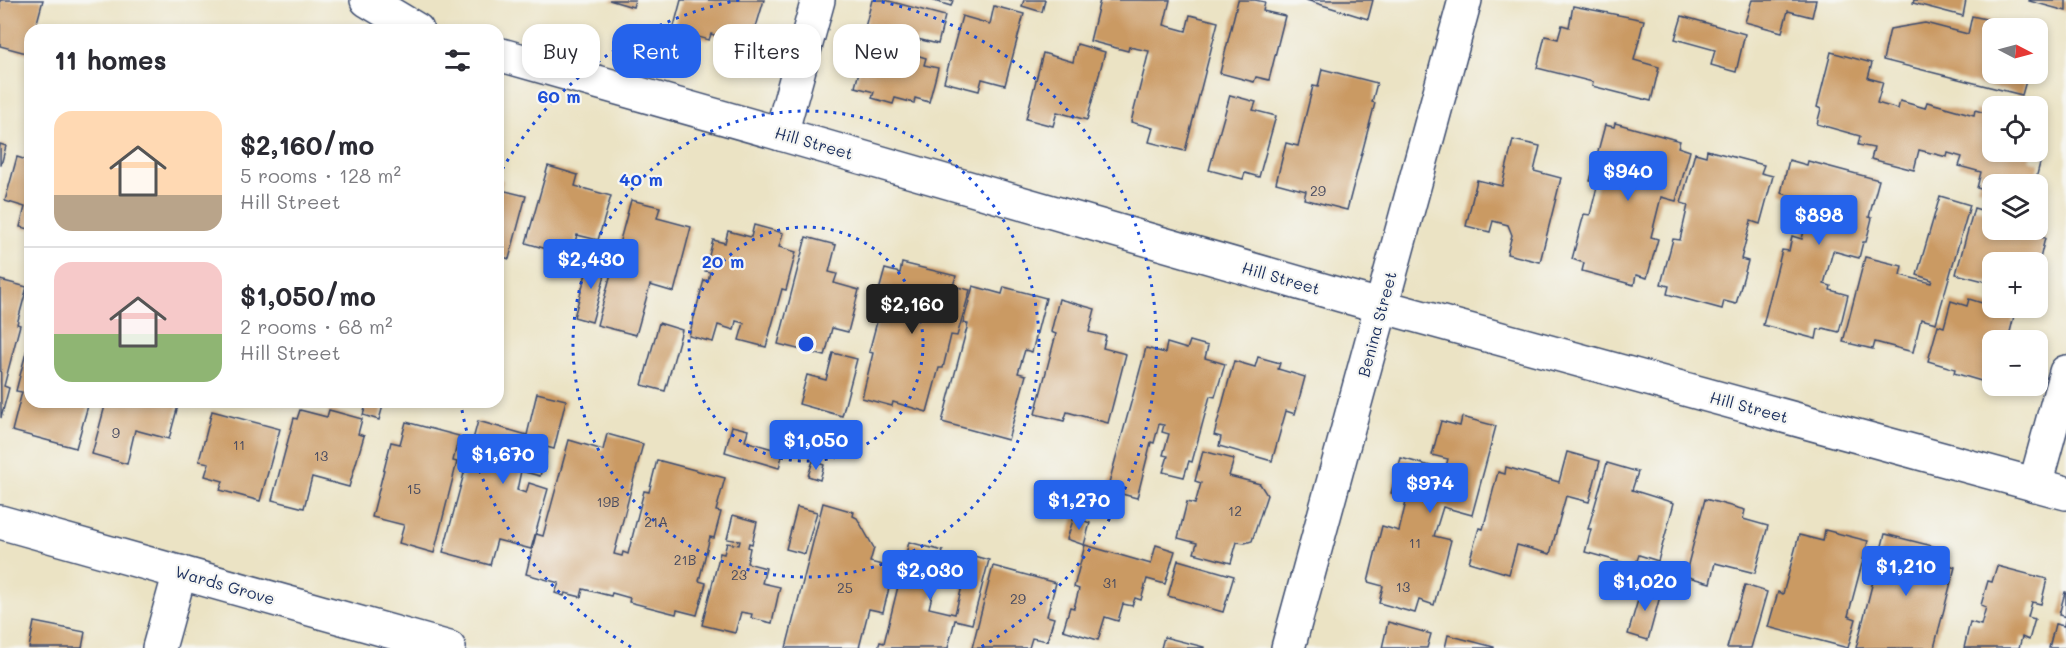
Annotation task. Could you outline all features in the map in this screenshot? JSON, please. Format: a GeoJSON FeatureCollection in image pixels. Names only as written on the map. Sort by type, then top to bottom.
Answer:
{"type":"FeatureCollection","features":[{"type":"Feature","properties":{"kind":"street"},"geometry":{"type":"LineString","coordinates":[[367,0],[407,24]]}},
{"type":"Feature","properties":{"kind":"street"},"geometry":{"type":"LineString","coordinates":[[781,134],[818,0]]}},
{"type":"Feature","properties":{"kind":"street","name":"Benina Street"},"geometry":{"type":"LineString","coordinates":[[1287,648],[1465,0]]}},
{"type":"Feature","properties":{"kind":"street","name":"Hill Street"},"geometry":{"type":"LineString","coordinates":[[504,56],[1382,307],[2066,493]]}},
{"type":"Feature","properties":{"kind":"street"},"geometry":{"type":"LineString","coordinates":[[2035,485],[2066,372]]}},
{"type":"Feature","properties":{"kind":"street","name":"Wards Grove"},"geometry":{"type":"LineString","coordinates":[[0,522],[449,648]]}},
{"type":"Feature","properties":{"kind":"street"},"geometry":{"type":"LineString","coordinates":[[159,648],[180,572]]}},
{"type":"Feature","properties":{"kind":"building"},"geometry":{"type":"Polygon","coordinates":[[[0,0],[43,0],[37,24],[24,24],[24,52],[0,46],[0,0]]]}},
{"type":"Feature","properties":{"kind":"building"},"geometry":{"type":"Polygon","coordinates":[[[609,0],[635,0],[633,7],[609,0]]]}},
{"type":"Feature","properties":{"kind":"building"},"geometry":{"type":"Polygon","coordinates":[[[681,0],[764,0],[757,24],[713,24],[713,35],[711,34],[709,40],[701,38],[701,24],[675,24],[681,0]]]}},
{"type":"Feature","properties":{"kind":"building"},"geometry":{"type":"Polygon","coordinates":[[[872,0],[885,0],[945,16],[938,44],[920,40],[920,24],[866,24],[872,0]]]}},
{"type":"Feature","properties":{"kind":"building"},"geometry":{"type":"Polygon","coordinates":[[[931,0],[953,0],[951,6],[931,0]]]}},
{"type":"Feature","properties":{"kind":"building"},"geometry":{"type":"Polygon","coordinates":[[[1024,0],[1045,0],[1042,12],[1022,6],[1024,0]]]}},
{"type":"Feature","properties":{"kind":"building"},"geometry":{"type":"Polygon","coordinates":[[[1100,0],[1170,0],[1164,25],[1186,31],[1190,15],[1218,22],[1185,151],[1149,142],[1153,128],[1131,122],[1149,51],[1129,47],[1128,51],[1090,41],[1100,0]]]}},
{"type":"Feature","properties":{"kind":"building"},"geometry":{"type":"Polygon","coordinates":[[[1238,0],[1265,2],[1263,11],[1285,16],[1269,80],[1256,77],[1254,82],[1220,73],[1238,0]]]}},
{"type":"Feature","properties":{"kind":"building"},"geometry":{"type":"Polygon","coordinates":[[[1306,0],[1373,0],[1368,19],[1306,0]]]}},
{"type":"Feature","properties":{"kind":"building"},"geometry":{"type":"Polygon","coordinates":[[[1752,0],[1816,0],[1812,17],[1788,11],[1782,32],[1745,22],[1752,0]]]}},
{"type":"Feature","properties":{"kind":"building"},"geometry":{"type":"Polygon","coordinates":[[[1914,0],[1966,0],[1963,16],[1913,3],[1914,0]]]}},
{"type":"Feature","properties":{"kind":"building"},"geometry":{"type":"Polygon","coordinates":[[[2066,0],[2066,11],[2029,1],[2066,0]]]}},
{"type":"Feature","properties":{"kind":"building"},"geometry":{"type":"Polygon","coordinates":[[[994,6],[1024,14],[1005,85],[982,79],[979,91],[944,82],[962,16],[990,24],[994,6]]]}},
{"type":"Feature","properties":{"kind":"building"},"geometry":{"type":"Polygon","coordinates":[[[1573,6],[1644,20],[1634,60],[1659,67],[1651,101],[1592,86],[1593,82],[1537,68],[1545,36],[1558,39],[1562,25],[1569,27],[1573,6]]]}},
{"type":"Feature","properties":{"kind":"building"},"geometry":{"type":"Polygon","coordinates":[[[1682,16],[1745,34],[1736,72],[1711,65],[1715,50],[1675,39],[1682,16]]]}},
{"type":"Feature","properties":{"kind":"building"},"geometry":{"type":"Polygon","coordinates":[[[1972,16],[1982,18],[1982,84],[2025,84],[2022,95],[1883,60],[1890,29],[1925,23],[1968,34],[1972,16]]]}},
{"type":"Feature","properties":{"kind":"building"},"geometry":{"type":"Polygon","coordinates":[[[1077,44],[1105,52],[1087,120],[1057,112],[1053,126],[1026,119],[1043,53],[1073,62],[1077,44]]]}},
{"type":"Feature","properties":{"kind":"building"},"geometry":{"type":"Polygon","coordinates":[[[1831,52],[1872,63],[1868,78],[1883,82],[1877,103],[1898,109],[1900,101],[1925,108],[1927,102],[1974,115],[1975,110],[1982,112],[1982,162],[2036,162],[2040,163],[2037,174],[1982,174],[1982,189],[1977,188],[1981,172],[1959,166],[1962,157],[1948,153],[1947,157],[1919,150],[1914,170],[1871,159],[1874,148],[1858,145],[1860,136],[1817,124],[1821,109],[1817,107],[1831,52]]]}},
{"type":"Feature","properties":{"kind":"building"},"geometry":{"type":"Polygon","coordinates":[[[920,56],[926,58],[924,65],[938,68],[929,102],[915,98],[914,103],[895,98],[893,104],[872,98],[874,92],[855,87],[857,78],[920,78],[920,56]]]}},
{"type":"Feature","properties":{"kind":"building"},"geometry":{"type":"Polygon","coordinates":[[[1322,69],[1377,83],[1372,102],[1375,103],[1347,210],[1304,199],[1306,191],[1276,183],[1286,143],[1298,146],[1313,86],[1318,87],[1322,69]]]}},
{"type":"Feature","properties":{"kind":"building"},"geometry":{"type":"Polygon","coordinates":[[[1230,95],[1256,102],[1253,110],[1276,116],[1259,177],[1245,173],[1243,179],[1209,170],[1230,95]]]}},
{"type":"Feature","properties":{"kind":"building"},"geometry":{"type":"Polygon","coordinates":[[[1615,123],[1680,141],[1678,147],[1690,151],[1676,201],[1661,197],[1651,237],[1658,239],[1647,278],[1636,275],[1634,285],[1582,271],[1584,263],[1572,259],[1584,214],[1590,215],[1598,183],[1590,181],[1605,125],[1614,127],[1615,123]]]}},
{"type":"Feature","properties":{"kind":"building"},"geometry":{"type":"Polygon","coordinates":[[[1513,140],[1540,146],[1534,171],[1561,178],[1540,262],[1507,254],[1512,235],[1508,225],[1493,221],[1490,232],[1466,226],[1477,180],[1502,186],[1513,140]]]}},
{"type":"Feature","properties":{"kind":"building"},"geometry":{"type":"Polygon","coordinates":[[[0,144],[6,146],[1,165],[0,165],[0,144]]]}},
{"type":"Feature","properties":{"kind":"building"},"geometry":{"type":"Polygon","coordinates":[[[1707,150],[1764,165],[1761,173],[1773,176],[1760,224],[1751,221],[1741,259],[1748,261],[1736,304],[1724,301],[1722,309],[1667,294],[1669,286],[1661,284],[1673,239],[1680,240],[1688,205],[1681,203],[1695,153],[1706,156],[1707,150]]]}},
{"type":"Feature","properties":{"kind":"building"},"geometry":{"type":"Polygon","coordinates":[[[17,157],[24,159],[24,207],[5,201],[17,157]]]}},
{"type":"Feature","properties":{"kind":"building"},"geometry":{"type":"Polygon","coordinates":[[[1789,160],[1807,165],[1808,161],[1879,180],[1869,217],[1872,218],[1866,242],[1863,242],[1859,258],[1833,251],[1824,284],[1831,286],[1830,290],[1848,295],[1839,332],[1818,329],[1816,339],[1763,325],[1782,250],[1789,251],[1792,236],[1802,239],[1806,223],[1799,210],[1795,208],[1798,198],[1781,193],[1789,160]]]}},
{"type":"Feature","properties":{"kind":"building"},"geometry":{"type":"Polygon","coordinates":[[[548,166],[578,175],[575,186],[611,196],[598,240],[577,235],[571,256],[526,243],[548,166]]]}},
{"type":"Feature","properties":{"kind":"building"},"geometry":{"type":"Polygon","coordinates":[[[504,191],[526,196],[509,259],[504,257],[504,191]]]}},
{"type":"Feature","properties":{"kind":"building"},"geometry":{"type":"Polygon","coordinates":[[[1940,196],[1970,205],[1936,323],[1921,319],[1913,352],[1875,342],[1873,349],[1843,342],[1865,257],[1902,266],[1900,275],[1931,283],[1932,280],[1917,275],[1940,196]]]}},
{"type":"Feature","properties":{"kind":"building"},"geometry":{"type":"Polygon","coordinates":[[[631,200],[660,207],[657,218],[691,227],[674,292],[650,285],[636,335],[597,325],[631,200]]]}},
{"type":"Feature","properties":{"kind":"building"},"geometry":{"type":"Polygon","coordinates":[[[1974,208],[1982,210],[1982,240],[2045,240],[2042,252],[1982,252],[1982,280],[1956,274],[1974,208]]]}},
{"type":"Feature","properties":{"kind":"building"},"geometry":{"type":"Polygon","coordinates":[[[24,211],[24,228],[20,227],[24,211]]]}},
{"type":"Feature","properties":{"kind":"building"},"geometry":{"type":"Polygon","coordinates":[[[754,225],[783,233],[779,247],[796,252],[786,290],[782,289],[766,347],[739,340],[744,323],[736,321],[734,330],[718,325],[713,342],[689,336],[704,280],[708,281],[710,272],[705,271],[713,240],[725,243],[728,231],[751,237],[754,225]]]}},
{"type":"Feature","properties":{"kind":"building"},"geometry":{"type":"Polygon","coordinates":[[[806,237],[836,245],[829,272],[837,274],[834,283],[859,290],[848,332],[832,328],[825,356],[778,344],[806,237]]]}},
{"type":"Feature","properties":{"kind":"building"},"geometry":{"type":"Polygon","coordinates":[[[590,259],[608,264],[592,322],[574,317],[590,259]]]}},
{"type":"Feature","properties":{"kind":"building"},"geometry":{"type":"Polygon","coordinates":[[[902,263],[956,276],[953,286],[970,290],[957,336],[951,335],[943,368],[939,368],[927,412],[893,402],[892,406],[862,398],[873,353],[869,352],[878,318],[872,316],[885,269],[900,273],[902,263]]]}},
{"type":"Feature","properties":{"kind":"building"},"geometry":{"type":"Polygon","coordinates":[[[0,280],[24,286],[24,298],[17,324],[20,325],[4,386],[9,388],[1,418],[0,280]]]}},
{"type":"Feature","properties":{"kind":"building"},"geometry":{"type":"Polygon","coordinates":[[[973,286],[1002,294],[1004,287],[1046,298],[1032,352],[1025,350],[1018,373],[1026,375],[1008,440],[942,422],[968,324],[963,323],[973,286]]]}},
{"type":"Feature","properties":{"kind":"building"},"geometry":{"type":"Polygon","coordinates":[[[1059,299],[1095,309],[1089,332],[1106,336],[1103,348],[1126,354],[1108,423],[1067,412],[1064,421],[1035,414],[1056,334],[1051,332],[1059,299]]]}},
{"type":"Feature","properties":{"kind":"building"},"geometry":{"type":"Polygon","coordinates":[[[1969,299],[1982,303],[1982,318],[2014,318],[2010,330],[1982,330],[1982,381],[1954,373],[1955,369],[1928,361],[1938,325],[1944,327],[1951,301],[1967,306],[1969,299]]]}},
{"type":"Feature","properties":{"kind":"building"},"geometry":{"type":"Polygon","coordinates":[[[659,323],[682,330],[665,391],[642,385],[659,323]]]}},
{"type":"Feature","properties":{"kind":"building"},"geometry":{"type":"Polygon","coordinates":[[[1190,341],[1208,346],[1205,358],[1225,364],[1215,397],[1210,396],[1192,462],[1189,461],[1184,477],[1163,472],[1168,456],[1163,455],[1169,434],[1162,432],[1164,425],[1159,424],[1154,443],[1151,442],[1137,498],[1107,490],[1146,348],[1165,353],[1167,343],[1187,349],[1190,341]]]}},
{"type":"Feature","properties":{"kind":"building"},"geometry":{"type":"Polygon","coordinates":[[[833,353],[857,359],[842,416],[799,404],[807,375],[826,380],[833,353]]]}},
{"type":"Feature","properties":{"kind":"building"},"geometry":{"type":"Polygon","coordinates":[[[1258,357],[1280,363],[1278,369],[1305,377],[1295,414],[1286,411],[1272,461],[1219,446],[1221,437],[1214,435],[1234,361],[1255,367],[1258,357]]]}},
{"type":"Feature","properties":{"kind":"building"},"geometry":{"type":"Polygon","coordinates":[[[24,360],[24,408],[87,408],[76,448],[12,431],[22,392],[16,391],[24,360]]]}},
{"type":"Feature","properties":{"kind":"building"},"geometry":{"type":"Polygon","coordinates":[[[537,393],[566,400],[554,449],[525,441],[524,444],[547,450],[540,476],[521,471],[517,490],[526,493],[529,483],[548,489],[531,549],[497,540],[490,565],[443,552],[478,421],[527,435],[537,393]]]}},
{"type":"Feature","properties":{"kind":"building"},"geometry":{"type":"Polygon","coordinates":[[[104,408],[177,408],[169,439],[135,430],[127,464],[92,454],[104,408]]]}},
{"type":"Feature","properties":{"kind":"building"},"geometry":{"type":"Polygon","coordinates":[[[365,408],[382,408],[379,420],[363,415],[365,408]]]}},
{"type":"Feature","properties":{"kind":"building"},"geometry":{"type":"Polygon","coordinates":[[[300,410],[327,417],[329,410],[362,419],[358,434],[364,436],[349,487],[312,477],[304,508],[272,500],[294,418],[297,419],[300,410]]]}},
{"type":"Feature","properties":{"kind":"building"},"geometry":{"type":"Polygon","coordinates":[[[212,411],[280,429],[260,501],[220,490],[223,481],[205,476],[209,463],[199,461],[212,411]]]}},
{"type":"Feature","properties":{"kind":"building"},"geometry":{"type":"Polygon","coordinates":[[[1462,417],[1496,426],[1472,515],[1443,507],[1434,536],[1451,540],[1434,605],[1419,600],[1415,613],[1379,603],[1383,586],[1368,582],[1382,526],[1399,531],[1407,498],[1391,493],[1401,458],[1445,470],[1448,459],[1432,455],[1441,421],[1460,426],[1462,417]]]}},
{"type":"Feature","properties":{"kind":"building"},"geometry":{"type":"Polygon","coordinates":[[[406,422],[459,436],[453,461],[457,462],[434,553],[399,543],[404,525],[372,517],[391,442],[400,444],[406,422]]]}},
{"type":"Feature","properties":{"kind":"building"},"geometry":{"type":"Polygon","coordinates":[[[732,426],[748,430],[745,441],[783,452],[779,468],[725,452],[732,426]]]}},
{"type":"Feature","properties":{"kind":"building"},"geometry":{"type":"Polygon","coordinates":[[[607,434],[643,444],[614,554],[622,556],[623,552],[628,554],[644,491],[649,492],[657,460],[725,478],[716,511],[721,512],[714,538],[710,537],[699,581],[706,583],[697,615],[677,610],[676,614],[629,602],[630,598],[612,593],[611,596],[583,589],[581,597],[565,593],[564,596],[555,593],[559,583],[526,574],[536,534],[543,536],[569,440],[603,450],[607,434]]]}},
{"type":"Feature","properties":{"kind":"building"},"geometry":{"type":"Polygon","coordinates":[[[1203,451],[1234,459],[1229,476],[1260,484],[1267,495],[1252,541],[1237,542],[1231,563],[1194,553],[1197,543],[1178,538],[1187,502],[1195,504],[1201,483],[1195,481],[1203,451]]]}},
{"type":"Feature","properties":{"kind":"building"},"geometry":{"type":"Polygon","coordinates":[[[1567,452],[1600,461],[1589,502],[1566,496],[1550,554],[1517,545],[1509,574],[1469,562],[1479,528],[1483,529],[1498,472],[1505,474],[1506,467],[1559,482],[1567,452]]]}},
{"type":"Feature","properties":{"kind":"building"},"geometry":{"type":"Polygon","coordinates":[[[813,461],[824,465],[820,480],[808,476],[813,461]]]}},
{"type":"Feature","properties":{"kind":"building"},"geometry":{"type":"Polygon","coordinates":[[[1607,463],[1638,472],[1632,490],[1674,503],[1658,561],[1639,555],[1635,566],[1585,552],[1591,529],[1588,529],[1607,463]]]}},
{"type":"Feature","properties":{"kind":"building"},"geometry":{"type":"Polygon","coordinates":[[[1705,499],[1745,510],[1743,519],[1768,526],[1755,573],[1715,563],[1710,583],[1685,576],[1705,499]]]}},
{"type":"Feature","properties":{"kind":"building"},"geometry":{"type":"Polygon","coordinates":[[[823,503],[854,512],[853,516],[857,518],[874,548],[870,562],[894,568],[883,612],[869,609],[859,648],[786,648],[823,503]]]}},
{"type":"Feature","properties":{"kind":"building"},"geometry":{"type":"Polygon","coordinates":[[[797,507],[817,512],[805,554],[786,549],[797,507]]]}},
{"type":"Feature","properties":{"kind":"building"},"geometry":{"type":"Polygon","coordinates":[[[733,515],[757,522],[752,544],[749,543],[748,547],[750,548],[747,563],[766,568],[762,583],[780,587],[772,623],[751,618],[752,614],[741,612],[735,633],[702,625],[720,553],[724,554],[727,543],[739,545],[740,541],[727,539],[733,515]]]}},
{"type":"Feature","properties":{"kind":"building"},"geometry":{"type":"Polygon","coordinates":[[[1074,517],[1090,523],[1084,545],[1067,539],[1074,517]]]}},
{"type":"Feature","properties":{"kind":"building"},"geometry":{"type":"Polygon","coordinates":[[[1825,530],[1868,541],[1848,616],[1856,619],[1848,648],[1768,627],[1778,592],[1783,594],[1799,535],[1823,541],[1825,530]]]}},
{"type":"Feature","properties":{"kind":"building"},"geometry":{"type":"Polygon","coordinates":[[[1885,534],[1944,549],[1940,562],[1955,567],[1934,648],[1856,648],[1885,534]]]}},
{"type":"Feature","properties":{"kind":"building"},"geometry":{"type":"Polygon","coordinates":[[[909,542],[943,551],[929,608],[955,614],[970,555],[989,560],[972,624],[955,620],[948,648],[878,648],[880,642],[884,643],[909,542]]]}},
{"type":"Feature","properties":{"kind":"building"},"geometry":{"type":"Polygon","coordinates":[[[1085,545],[1151,564],[1156,545],[1175,551],[1165,584],[1147,579],[1141,600],[1135,598],[1132,606],[1123,604],[1118,621],[1105,617],[1098,640],[1063,630],[1070,607],[1074,608],[1079,589],[1074,587],[1085,545]]]}},
{"type":"Feature","properties":{"kind":"building"},"geometry":{"type":"Polygon","coordinates":[[[1178,560],[1234,576],[1223,612],[1168,596],[1178,560]]]}},
{"type":"Feature","properties":{"kind":"building"},"geometry":{"type":"Polygon","coordinates":[[[993,566],[1056,583],[1047,616],[1054,618],[1047,641],[1032,638],[1029,648],[972,648],[993,566]]]}},
{"type":"Feature","properties":{"kind":"building"},"geometry":{"type":"Polygon","coordinates":[[[1997,566],[2047,579],[2041,604],[2032,602],[2028,617],[2035,619],[2029,640],[2022,637],[2019,648],[1964,648],[1970,622],[1981,625],[1986,607],[1981,605],[1988,581],[1992,582],[1997,566]]]}},
{"type":"Feature","properties":{"kind":"building"},"geometry":{"type":"Polygon","coordinates":[[[1643,583],[1662,589],[1648,640],[1628,634],[1643,583]]]}},
{"type":"Feature","properties":{"kind":"building"},"geometry":{"type":"Polygon","coordinates":[[[1745,585],[1767,592],[1751,648],[1727,648],[1745,585]]]}},
{"type":"Feature","properties":{"kind":"building"},"geometry":{"type":"Polygon","coordinates":[[[2066,592],[2066,617],[2059,615],[2066,592]]]}},
{"type":"Feature","properties":{"kind":"building"},"geometry":{"type":"Polygon","coordinates":[[[2065,620],[2066,648],[2049,648],[2055,624],[2064,626],[2065,620]]]}},
{"type":"Feature","properties":{"kind":"building"},"geometry":{"type":"Polygon","coordinates":[[[34,622],[85,632],[82,648],[29,648],[34,622]]]}},
{"type":"Feature","properties":{"kind":"building"},"geometry":{"type":"Polygon","coordinates":[[[1388,622],[1431,634],[1427,648],[1382,648],[1388,622]]]}},
{"type":"Feature","properties":{"kind":"building"},"geometry":{"type":"Polygon","coordinates":[[[1448,635],[1494,647],[1494,648],[1445,648],[1448,635]]]}},
{"type":"Feature","properties":{"kind":"building"},"geometry":{"type":"Polygon","coordinates":[[[1164,637],[1204,647],[1204,648],[1161,648],[1164,637]]]}}]}
